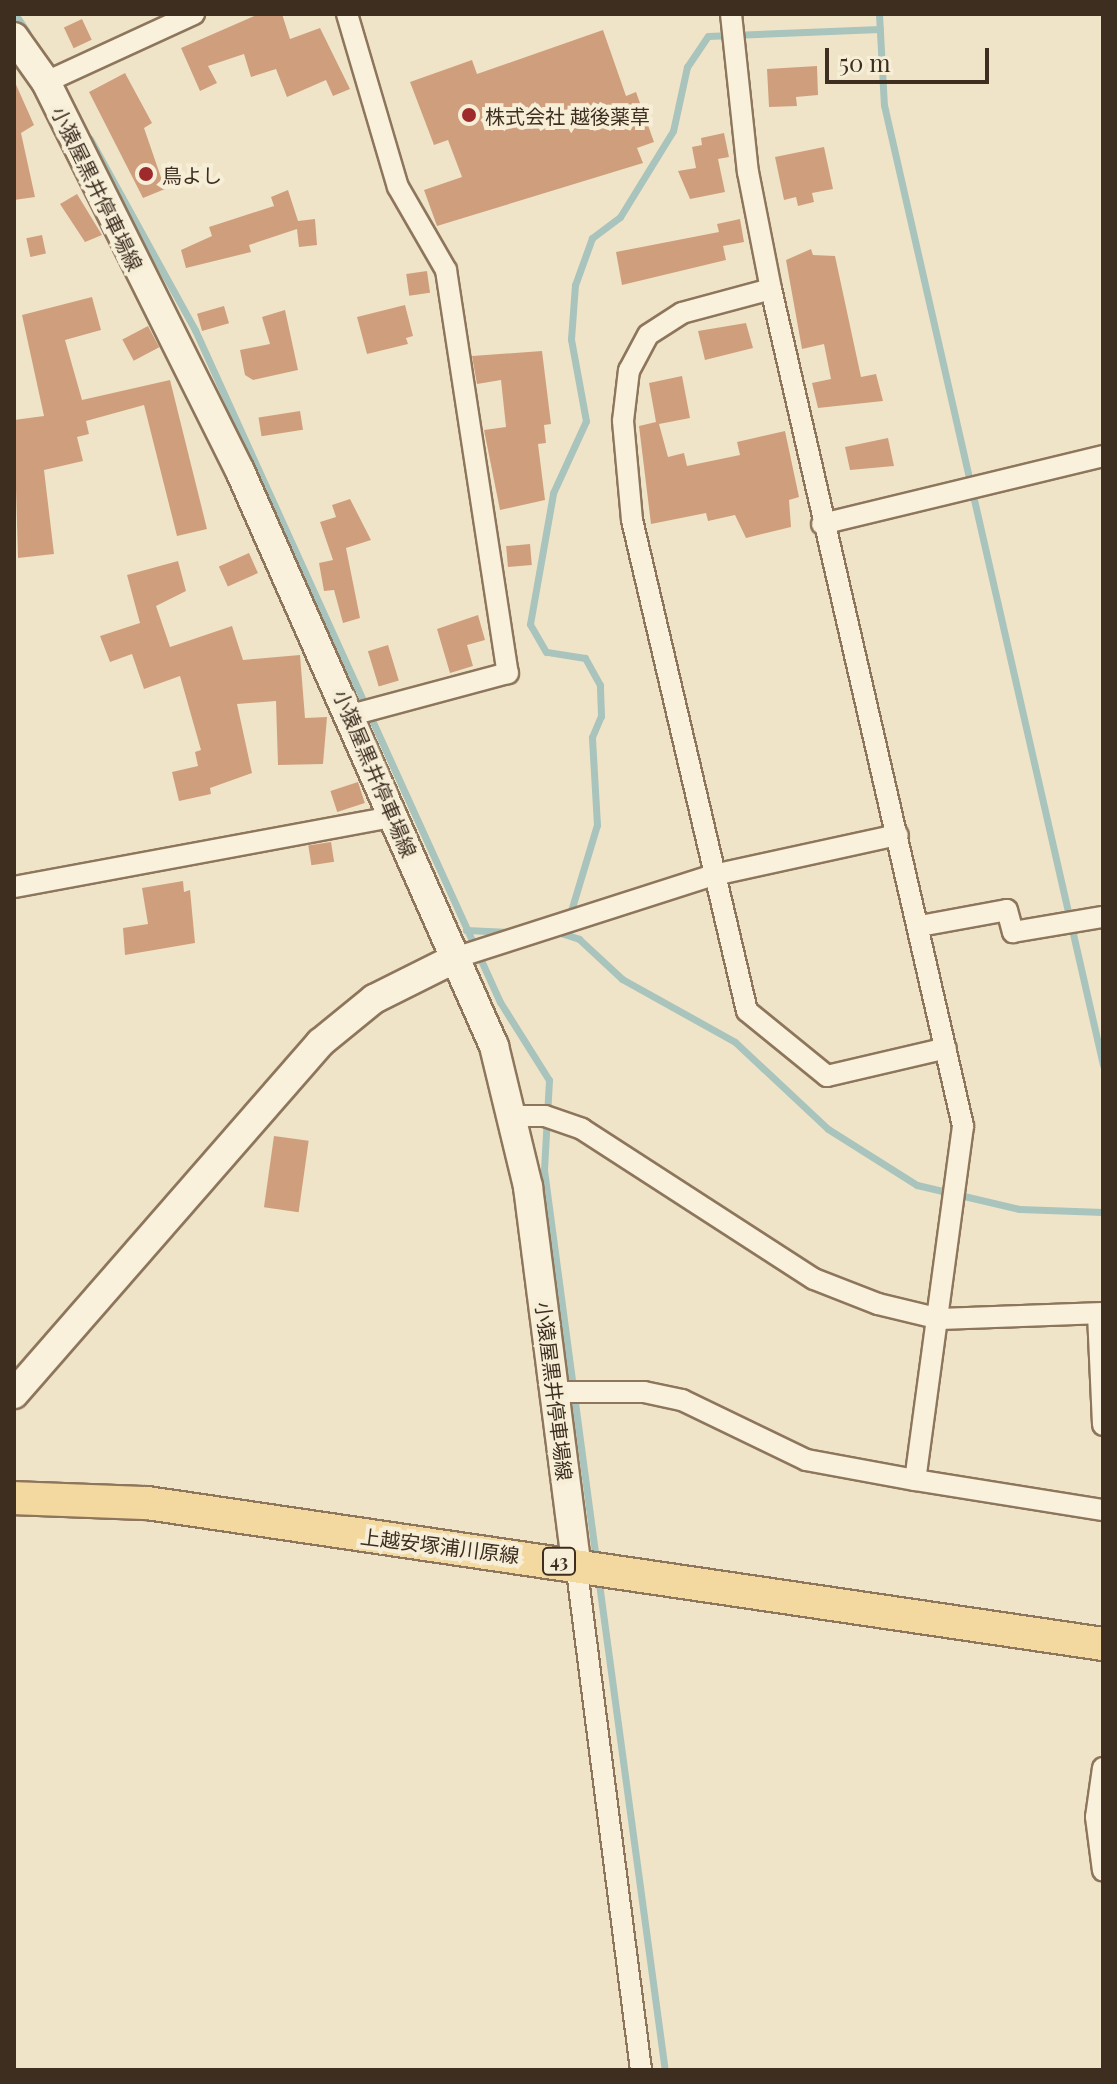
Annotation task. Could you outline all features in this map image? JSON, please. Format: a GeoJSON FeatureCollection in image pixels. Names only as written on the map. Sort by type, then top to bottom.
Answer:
{"type":"FeatureCollection","features":[{"type":"Feature","properties":{"kind":"main road","name":"小猿屋黒井停車場線"},"geometry":{"type":"LineString","coordinates":[[14,37],[46,82],[240,471],[458,957],[494,1046],[513,1116],[556,1392],[576,1563]]}},
{"type":"Feature","properties":{"kind":"main road"},"geometry":{"type":"LineString","coordinates":[[14,1394],[320,1043],[374,999],[458,957]]}},
{"type":"Feature","properties":{"kind":"main road","name":"上越安塚浦川原線"},"geometry":{"type":"LineString","coordinates":[[14,1498],[147,1503],[576,1563],[1103,1644]]}},
{"type":"Feature","properties":{"kind":"street"},"geometry":{"type":"LineString","coordinates":[[46,82],[194,14]]}},
{"type":"Feature","properties":{"kind":"street"},"geometry":{"type":"LineString","coordinates":[[347,14],[398,187],[446,270],[508,673],[351,715]]}},
{"type":"Feature","properties":{"kind":"street"},"geometry":{"type":"LineString","coordinates":[[731,14],[748,172],[771,289],[822,524],[920,926],[963,1126],[940,1319],[915,1480]]}},
{"type":"Feature","properties":{"kind":"street"},"geometry":{"type":"LineString","coordinates":[[771,289],[682,313],[648,335],[629,370],[623,421],[632,520],[747,1011],[785,1045],[827,1076],[946,1048]]}},
{"type":"Feature","properties":{"kind":"street"},"geometry":{"type":"LineString","coordinates":[[822,524],[996,487],[1103,456]]}},
{"type":"Feature","properties":{"kind":"street"},"geometry":{"type":"LineString","coordinates":[[14,887],[393,817]]}},
{"type":"Feature","properties":{"kind":"street"},"geometry":{"type":"LineString","coordinates":[[458,957],[714,875],[898,835]]}},
{"type":"Feature","properties":{"kind":"street"},"geometry":{"type":"LineString","coordinates":[[920,926],[1007,910],[1013,932],[1041,931],[1093,919]]}},
{"type":"Feature","properties":{"kind":"street"},"geometry":{"type":"LineString","coordinates":[[513,1116],[545,1116],[582,1129],[814,1279],[878,1304],[940,1319],[1100,1314],[1103,1425]]}},
{"type":"Feature","properties":{"kind":"street"},"geometry":{"type":"LineString","coordinates":[[556,1392],[644,1392],[682,1400],[806,1460],[1103,1510]]}},
{"type":"Feature","properties":{"kind":"street"},"geometry":{"type":"LineString","coordinates":[[576,1563],[641,2070]]}},
{"type":"Feature","properties":{"kind":"street"},"geometry":{"type":"LineString","coordinates":[[1103,1768],[1096,1817],[1103,1871]]}},
{"type":"Feature","properties":{"kind":"building"},"geometry":{"type":"Polygon","coordinates":[[[259,14],[282,14],[290,39],[320,28],[350,89],[333,96],[326,80],[287,97],[276,69],[251,77],[244,54],[208,66],[217,83],[200,91],[181,48],[259,14]]]}},
{"type":"Feature","properties":{"kind":"building"},"geometry":{"type":"Polygon","coordinates":[[[82,19],[92,40],[74,48],[64,27],[82,19]]]}},
{"type":"Feature","properties":{"kind":"building"},"geometry":{"type":"Polygon","coordinates":[[[603,30],[626,96],[636,92],[654,142],[637,148],[643,163],[437,226],[424,190],[462,177],[448,140],[434,145],[410,82],[472,60],[477,74],[603,30]]]}},
{"type":"Feature","properties":{"kind":"building"},"geometry":{"type":"Polygon","coordinates":[[[817,66],[818,95],[796,97],[797,106],[769,107],[767,69],[817,66]]]}},
{"type":"Feature","properties":{"kind":"building"},"geometry":{"type":"Polygon","coordinates":[[[125,73],[152,123],[144,128],[165,189],[143,198],[89,92],[125,73]]]}},
{"type":"Feature","properties":{"kind":"building"},"geometry":{"type":"Polygon","coordinates":[[[14,80],[34,125],[21,133],[35,197],[14,200],[14,80]]]}},
{"type":"Feature","properties":{"kind":"building"},"geometry":{"type":"Polygon","coordinates":[[[724,133],[729,157],[718,159],[725,192],[690,199],[678,171],[696,168],[692,147],[702,145],[701,138],[724,133]]]}},
{"type":"Feature","properties":{"kind":"building"},"geometry":{"type":"Polygon","coordinates":[[[824,147],[833,189],[812,193],[814,202],[798,206],[796,197],[784,200],[775,157],[824,147]]]}},
{"type":"Feature","properties":{"kind":"building"},"geometry":{"type":"Polygon","coordinates":[[[288,190],[298,221],[315,219],[317,245],[299,247],[297,229],[249,245],[251,252],[186,268],[181,250],[212,236],[209,227],[274,206],[271,197],[288,190]]]}},
{"type":"Feature","properties":{"kind":"building"},"geometry":{"type":"Polygon","coordinates":[[[77,194],[102,235],[85,242],[60,204],[77,194]]]}},
{"type":"Feature","properties":{"kind":"building"},"geometry":{"type":"Polygon","coordinates":[[[740,219],[744,242],[723,246],[726,260],[622,285],[616,252],[719,232],[717,224],[740,219]]]}},
{"type":"Feature","properties":{"kind":"building"},"geometry":{"type":"Polygon","coordinates":[[[42,235],[46,254],[30,257],[26,238],[42,235]]]}},
{"type":"Feature","properties":{"kind":"building"},"geometry":{"type":"Polygon","coordinates":[[[811,249],[813,255],[835,256],[861,377],[876,374],[883,401],[818,408],[812,383],[831,379],[824,344],[802,349],[786,260],[811,249]]]}},
{"type":"Feature","properties":{"kind":"building"},"geometry":{"type":"Polygon","coordinates":[[[427,271],[430,293],[409,296],[406,274],[427,271]]]}},
{"type":"Feature","properties":{"kind":"building"},"geometry":{"type":"Polygon","coordinates":[[[92,297],[101,330],[65,340],[82,400],[170,380],[207,529],[177,536],[144,405],[86,421],[89,434],[77,437],[83,461],[44,470],[54,554],[18,558],[14,420],[44,416],[22,315],[92,297]]]}},
{"type":"Feature","properties":{"kind":"building"},"geometry":{"type":"Polygon","coordinates":[[[405,305],[413,336],[406,338],[408,344],[367,354],[357,317],[405,305]]]}},
{"type":"Feature","properties":{"kind":"building"},"geometry":{"type":"Polygon","coordinates":[[[224,306],[229,323],[202,331],[197,314],[224,306]]]}},
{"type":"Feature","properties":{"kind":"building"},"geometry":{"type":"Polygon","coordinates":[[[285,310],[298,370],[253,380],[245,375],[240,350],[270,344],[262,317],[285,310]]]}},
{"type":"Feature","properties":{"kind":"building"},"geometry":{"type":"Polygon","coordinates":[[[746,323],[753,348],[705,360],[698,331],[746,323]]]}},
{"type":"Feature","properties":{"kind":"building"},"geometry":{"type":"Polygon","coordinates":[[[148,326],[159,347],[134,361],[122,340],[148,326]]]}},
{"type":"Feature","properties":{"kind":"building"},"geometry":{"type":"Polygon","coordinates":[[[542,351],[551,424],[544,425],[546,443],[538,444],[545,500],[500,510],[484,430],[506,427],[501,380],[477,384],[472,356],[542,351]]]}},
{"type":"Feature","properties":{"kind":"building"},"geometry":{"type":"Polygon","coordinates":[[[682,376],[690,418],[659,424],[668,457],[684,453],[687,466],[740,455],[737,442],[785,431],[799,497],[789,500],[791,527],[746,538],[735,515],[708,521],[706,513],[651,524],[639,426],[656,422],[649,383],[682,376]]]}},
{"type":"Feature","properties":{"kind":"building"},"geometry":{"type":"Polygon","coordinates":[[[300,411],[303,430],[261,436],[259,418],[300,411]]]}},
{"type":"Feature","properties":{"kind":"building"},"geometry":{"type":"Polygon","coordinates":[[[888,438],[894,466],[850,470],[845,447],[888,438]]]}},
{"type":"Feature","properties":{"kind":"building"},"geometry":{"type":"Polygon","coordinates":[[[350,499],[371,540],[346,548],[360,618],[343,623],[334,590],[324,591],[319,563],[333,560],[320,522],[336,517],[332,505],[350,499]]]}},
{"type":"Feature","properties":{"kind":"building"},"geometry":{"type":"Polygon","coordinates":[[[530,544],[532,565],[508,567],[506,546],[530,544]]]}},
{"type":"Feature","properties":{"kind":"building"},"geometry":{"type":"Polygon","coordinates":[[[249,553],[258,573],[228,587],[219,566],[249,553]]]}},
{"type":"Feature","properties":{"kind":"building"},"geometry":{"type":"Polygon","coordinates":[[[178,561],[186,591],[156,606],[170,647],[232,626],[243,660],[300,655],[305,718],[327,717],[323,764],[278,765],[276,701],[237,704],[252,773],[210,788],[211,794],[179,801],[172,772],[198,766],[195,752],[201,750],[180,676],[144,689],[132,654],[110,662],[100,636],[140,623],[127,575],[178,561]]]}},
{"type":"Feature","properties":{"kind":"building"},"geometry":{"type":"Polygon","coordinates":[[[478,615],[485,640],[467,645],[473,666],[450,673],[437,629],[478,615]]]}},
{"type":"Feature","properties":{"kind":"building"},"geometry":{"type":"Polygon","coordinates":[[[388,645],[399,680],[379,687],[368,651],[388,645]]]}},
{"type":"Feature","properties":{"kind":"building"},"geometry":{"type":"Polygon","coordinates":[[[358,782],[365,803],[337,812],[330,791],[358,782]]]}},
{"type":"Feature","properties":{"kind":"building"},"geometry":{"type":"Polygon","coordinates":[[[331,842],[334,862],[311,865],[308,846],[331,842]]]}},
{"type":"Feature","properties":{"kind":"building"},"geometry":{"type":"Polygon","coordinates":[[[183,881],[184,892],[190,890],[195,943],[125,955],[123,928],[148,924],[142,888],[183,881]]]}},
{"type":"Feature","properties":{"kind":"building"},"geometry":{"type":"Polygon","coordinates":[[[274,1136],[309,1141],[299,1212],[264,1207],[274,1136]]]}},
{"type":"Feature","properties":{"kind":"waterway"},"geometry":{"type":"LineString","coordinates":[[15,14],[27,32]]}},
{"type":"Feature","properties":{"kind":"waterway"},"geometry":{"type":"LineString","coordinates":[[879,14],[884,105],[1103,1065]]}},
{"type":"Feature","properties":{"kind":"waterway"},"geometry":{"type":"LineString","coordinates":[[564,934],[597,825],[592,737],[601,716],[600,685],[585,658],[546,652],[530,624],[553,493],[586,421],[571,339],[575,285],[592,238],[620,217],[673,131],[687,67],[708,36],[880,29]]}},
{"type":"Feature","properties":{"kind":"waterway"},"geometry":{"type":"LineString","coordinates":[[90,139],[195,330],[500,1002],[549,1080],[544,1170],[596,1560]]}},
{"type":"Feature","properties":{"kind":"waterway"},"geometry":{"type":"LineString","coordinates":[[466,930],[512,932]]}},
{"type":"Feature","properties":{"kind":"waterway"},"geometry":{"type":"LineString","coordinates":[[561,933],[579,939],[622,979],[735,1042],[828,1129],[917,1185],[1019,1209],[1103,1212]]}},
{"type":"Feature","properties":{"kind":"waterway"},"geometry":{"type":"LineString","coordinates":[[598,1576],[665,2070]]}},
{"type":"Feature","properties":{"kind":"place","name":"株式会社 越後薬草"},"geometry":{"type":"Point","coordinates":[469,115]}},
{"type":"Feature","properties":{"kind":"place","name":"鳥よし"},"geometry":{"type":"Point","coordinates":[146,174]}}]}
